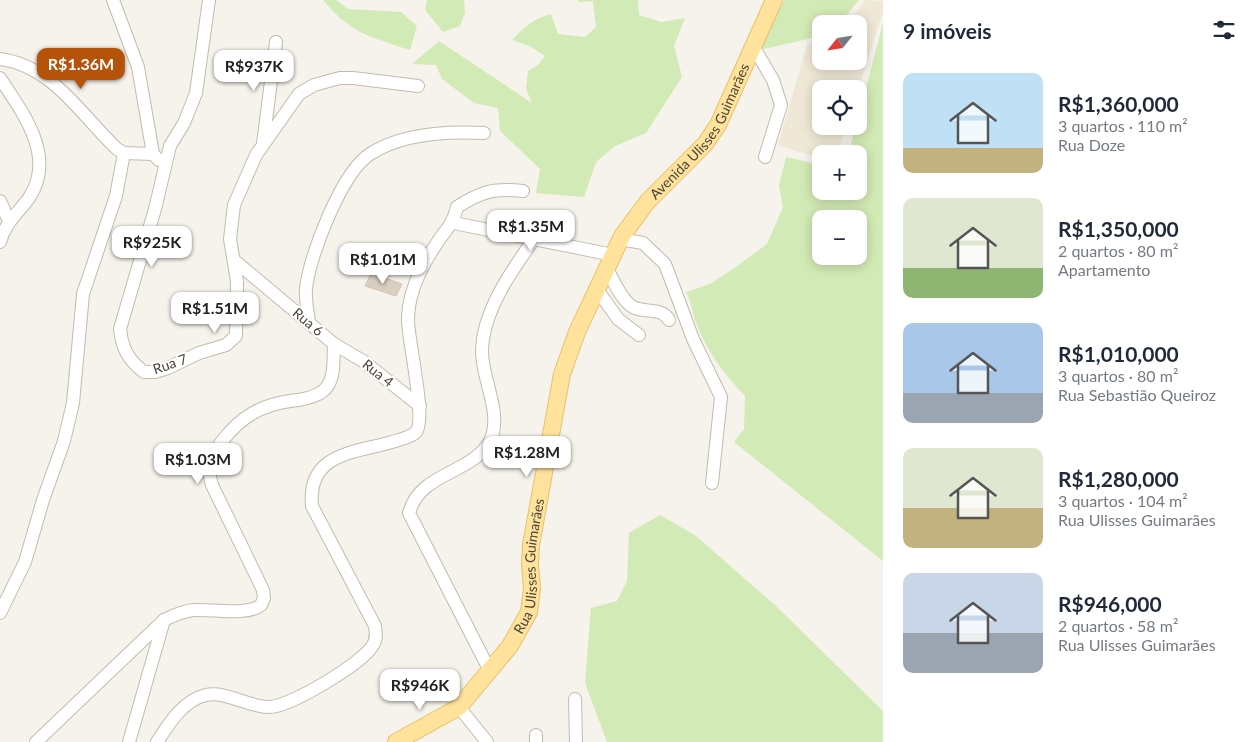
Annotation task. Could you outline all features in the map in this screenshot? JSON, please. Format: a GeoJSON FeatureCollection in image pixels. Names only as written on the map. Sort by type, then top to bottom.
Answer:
{"type":"FeatureCollection","features":[{"type":"Feature","properties":{"kind":"main road","name":"Avenida Ulisses Guimarães"},"geometry":{"type":"LineString","coordinates":[[610,261],[620,239],[636,214],[706,144],[718,125],[773,0]]}},
{"type":"Feature","properties":{"kind":"main road","name":"Rua Ulisses Guimarães"},"geometry":{"type":"LineString","coordinates":[[396,742],[459,707],[520,632],[529,612],[532,589],[531,545],[562,374],[568,354],[596,288],[610,261]]}},
{"type":"Feature","properties":{"kind":"street"},"geometry":{"type":"LineString","coordinates":[[164,166],[170,146],[184,123],[196,93],[209,0]]}},
{"type":"Feature","properties":{"kind":"street"},"geometry":{"type":"LineString","coordinates":[[116,2],[138,67],[153,154],[164,166]]}},
{"type":"Feature","properties":{"kind":"street"},"geometry":{"type":"LineString","coordinates":[[262,145],[276,42]]}},
{"type":"Feature","properties":{"kind":"street"},"geometry":{"type":"LineString","coordinates":[[753,46],[773,80],[781,105],[765,157]]}},
{"type":"Feature","properties":{"kind":"street"},"geometry":{"type":"LineString","coordinates":[[0,59],[17,61],[50,80],[75,102],[111,144],[124,153],[153,154]]}},
{"type":"Feature","properties":{"kind":"street"},"geometry":{"type":"LineString","coordinates":[[0,78],[32,129],[39,166],[34,189],[9,221],[0,242]]}},
{"type":"Feature","properties":{"kind":"street"},"geometry":{"type":"LineString","coordinates":[[262,145],[299,94],[326,80],[353,78],[418,86]]}},
{"type":"Feature","properties":{"kind":"street"},"geometry":{"type":"LineString","coordinates":[[309,323],[306,290],[312,256],[327,220],[356,167],[377,149],[403,139],[457,131],[484,133]]}},
{"type":"Feature","properties":{"kind":"street","name":"Rua 7"},"geometry":{"type":"LineString","coordinates":[[164,166],[155,209],[120,329],[121,344],[126,355],[144,372],[155,372],[168,368],[199,353],[226,345],[236,336],[237,281],[230,239],[234,205],[248,170],[262,145]]}},
{"type":"Feature","properties":{"kind":"street"},"geometry":{"type":"LineString","coordinates":[[0,613],[25,562],[43,500],[64,441],[73,402],[83,294],[116,196],[124,153]]}},
{"type":"Feature","properties":{"kind":"street"},"geometry":{"type":"LineString","coordinates":[[157,742],[173,717],[192,701],[204,696],[215,695],[260,706],[280,706],[293,701],[340,673],[373,645],[376,636],[375,626],[312,506],[310,490],[322,468],[343,454],[379,446],[411,435],[419,426],[420,406],[408,318],[410,299],[419,275],[435,244],[454,223],[457,208],[472,198],[498,189],[523,191]]}},
{"type":"Feature","properties":{"kind":"street"},"geometry":{"type":"LineString","coordinates":[[0,201],[9,221]]}},
{"type":"Feature","properties":{"kind":"street"},"geometry":{"type":"LineString","coordinates":[[454,223],[534,239],[610,261],[629,304],[640,309],[661,312],[669,320]]}},
{"type":"Feature","properties":{"kind":"street"},"geometry":{"type":"LineString","coordinates":[[490,671],[409,513],[418,493],[474,457],[487,446],[492,437],[494,426],[483,366],[484,336],[491,314],[503,289],[517,262],[534,239]]}},
{"type":"Feature","properties":{"kind":"street"},"geometry":{"type":"LineString","coordinates":[[620,239],[643,243],[665,264],[694,339],[721,398],[712,482]]}},
{"type":"Feature","properties":{"kind":"street","name":"Rua 6"},"geometry":{"type":"LineString","coordinates":[[235,261],[334,344]]}},
{"type":"Feature","properties":{"kind":"street"},"geometry":{"type":"LineString","coordinates":[[596,288],[618,319],[639,335]]}},
{"type":"Feature","properties":{"kind":"street"},"geometry":{"type":"LineString","coordinates":[[36,742],[164,620],[178,613],[193,610],[250,610],[261,605],[264,598],[263,590],[212,485],[207,469],[217,448],[232,428],[250,413],[289,402],[304,400],[322,391],[332,374],[334,344]]}},
{"type":"Feature","properties":{"kind":"street","name":"Rua 4"},"geometry":{"type":"LineString","coordinates":[[334,344],[363,361],[420,406]]}},
{"type":"Feature","properties":{"kind":"street"},"geometry":{"type":"LineString","coordinates":[[129,742],[164,620]]}},
{"type":"Feature","properties":{"kind":"street"},"geometry":{"type":"LineString","coordinates":[[575,699],[576,742]]}},
{"type":"Feature","properties":{"kind":"street"},"geometry":{"type":"LineString","coordinates":[[459,707],[487,742]]}},
{"type":"Feature","properties":{"kind":"shaded area"},"geometry":{"type":"Polygon","coordinates":[[[865,0],[883,1],[883,12],[868,58],[868,15],[854,15],[865,0]]]}},
{"type":"Feature","properties":{"kind":"shaded area"},"geometry":{"type":"Polygon","coordinates":[[[812,44],[812,70],[864,70],[861,80],[812,80],[812,135],[843,135],[840,145],[812,145],[812,156],[778,145],[807,45],[812,44]]]}},
{"type":"Feature","properties":{"kind":"green space"},"geometry":{"type":"Polygon","coordinates":[[[323,0],[336,0],[348,9],[401,12],[417,26],[410,50],[372,37],[352,27],[342,20],[323,0]]]}},
{"type":"Feature","properties":{"kind":"green space"},"geometry":{"type":"Polygon","coordinates":[[[427,0],[464,0],[465,13],[460,26],[443,32],[425,10],[427,0]]]}},
{"type":"Feature","properties":{"kind":"green space"},"geometry":{"type":"Polygon","coordinates":[[[577,0],[638,0],[639,15],[661,22],[685,18],[674,46],[682,77],[646,133],[615,146],[596,162],[584,197],[536,193],[540,169],[500,131],[498,108],[474,103],[442,79],[436,65],[412,64],[439,41],[532,103],[526,89],[528,71],[538,65],[545,56],[530,46],[512,40],[529,24],[551,14],[558,34],[585,37],[596,27],[593,1],[580,2],[577,0]]]}},
{"type":"Feature","properties":{"kind":"green space"},"geometry":{"type":"Polygon","coordinates":[[[784,0],[859,0],[846,15],[812,15],[812,38],[760,50],[784,0]]]}},
{"type":"Feature","properties":{"kind":"green space"},"geometry":{"type":"Polygon","coordinates":[[[883,23],[883,561],[734,442],[744,429],[745,396],[724,372],[706,345],[686,292],[710,284],[767,244],[783,207],[779,186],[786,157],[812,163],[812,200],[867,200],[867,145],[851,145],[854,135],[867,135],[867,84],[883,23]]]}},
{"type":"Feature","properties":{"kind":"green space"},"geometry":{"type":"Polygon","coordinates":[[[660,515],[696,536],[776,606],[883,711],[883,742],[607,742],[585,683],[591,608],[617,601],[627,581],[629,533],[660,515]]]}},
{"type":"Feature","properties":{"kind":"building"},"geometry":{"type":"Polygon","coordinates":[[[371,273],[402,284],[396,296],[365,286],[371,273]]]}}]}
